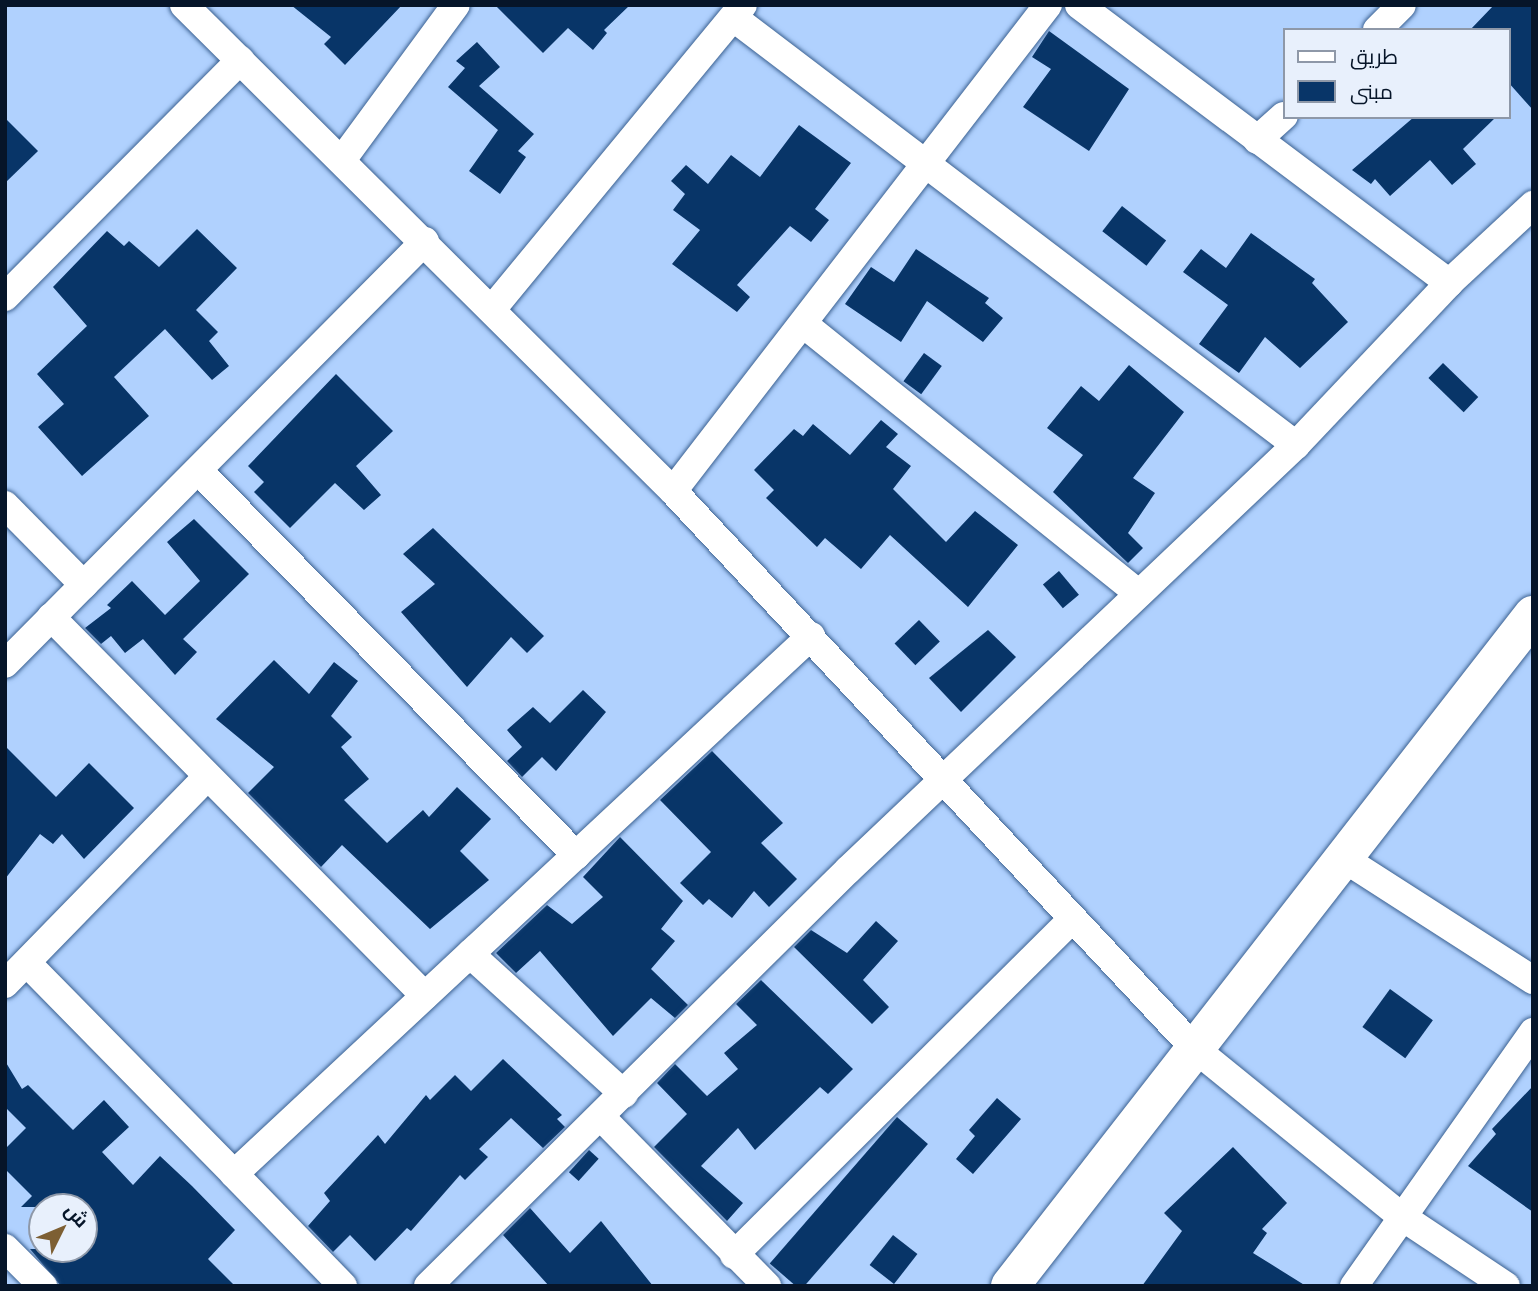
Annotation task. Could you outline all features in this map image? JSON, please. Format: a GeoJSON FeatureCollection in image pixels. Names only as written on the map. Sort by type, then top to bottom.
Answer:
{"type":"FeatureCollection","features":[{"type":"Feature","properties":{"kind":"main road"},"geometry":{"type":"LineString","coordinates":[[1010,1286],[1533,615]]}},
{"type":"Feature","properties":{"kind":"street"},"geometry":{"type":"LineString","coordinates":[[184,5],[493,308],[673,491],[811,636],[1071,920],[1194,1048],[1401,1216],[1506,1286]]}},
{"type":"Feature","properties":{"kind":"street"},"geometry":{"type":"LineString","coordinates":[[342,160],[456,5]]}},
{"type":"Feature","properties":{"kind":"street"},"geometry":{"type":"LineString","coordinates":[[673,491],[806,326],[927,160],[1048,5]]}},
{"type":"Feature","properties":{"kind":"street"},"geometry":{"type":"LineString","coordinates":[[1079,5],[1449,283]]}},
{"type":"Feature","properties":{"kind":"street"},"geometry":{"type":"LineString","coordinates":[[1379,28],[1402,5]]}},
{"type":"Feature","properties":{"kind":"street"},"geometry":{"type":"LineString","coordinates":[[493,308],[739,12],[1296,445]]}},
{"type":"Feature","properties":{"kind":"street"},"geometry":{"type":"LineString","coordinates":[[5,297],[240,60]]}},
{"type":"Feature","properties":{"kind":"street"},"geometry":{"type":"LineString","coordinates":[[1257,140],[1282,118]]}},
{"type":"Feature","properties":{"kind":"street"},"geometry":{"type":"LineString","coordinates":[[428,1286],[848,870],[944,782],[1296,445],[1449,283],[1533,205]]}},
{"type":"Feature","properties":{"kind":"street"},"geometry":{"type":"LineString","coordinates":[[5,664],[425,241]]}},
{"type":"Feature","properties":{"kind":"street"},"geometry":{"type":"LineString","coordinates":[[806,326],[1139,594]]}},
{"type":"Feature","properties":{"kind":"street"},"geometry":{"type":"LineString","coordinates":[[198,470],[576,855]]}},
{"type":"Feature","properties":{"kind":"street"},"geometry":{"type":"LineString","coordinates":[[5,505],[84,585]]}},
{"type":"Feature","properties":{"kind":"street"},"geometry":{"type":"LineString","coordinates":[[51,617],[205,779],[425,996]]}},
{"type":"Feature","properties":{"kind":"street"},"geometry":{"type":"LineString","coordinates":[[234,1174],[811,636]]}},
{"type":"Feature","properties":{"kind":"street"},"geometry":{"type":"LineString","coordinates":[[5,984],[205,779]]}},
{"type":"Feature","properties":{"kind":"street"},"geometry":{"type":"LineString","coordinates":[[1343,858],[1533,980]]}},
{"type":"Feature","properties":{"kind":"street"},"geometry":{"type":"LineString","coordinates":[[734,1255],[1071,920]]}},
{"type":"Feature","properties":{"kind":"street"},"geometry":{"type":"LineString","coordinates":[[470,954],[624,1094]]}},
{"type":"Feature","properties":{"kind":"street"},"geometry":{"type":"LineString","coordinates":[[27,963],[343,1286]]}},
{"type":"Feature","properties":{"kind":"street"},"geometry":{"type":"LineString","coordinates":[[1354,1286],[1533,1032]]}},
{"type":"Feature","properties":{"kind":"street"},"geometry":{"type":"LineString","coordinates":[[601,1116],[767,1286]]}},
{"type":"Feature","properties":{"kind":"street"},"geometry":{"type":"LineString","coordinates":[[5,1248],[43,1286]]}},
{"type":"Feature","properties":{"kind":"building"},"geometry":{"type":"Polygon","coordinates":[[[291,5],[402,5],[345,65],[324,44],[331,37],[291,5]]]}},
{"type":"Feature","properties":{"kind":"building"},"geometry":{"type":"Polygon","coordinates":[[[495,5],[630,5],[604,30],[607,33],[593,50],[568,28],[543,53],[495,5]]]}},
{"type":"Feature","properties":{"kind":"building"},"geometry":{"type":"Polygon","coordinates":[[[1494,5],[1533,5],[1533,110],[1510,84],[1510,28],[1472,28],[1494,5]]]}},
{"type":"Feature","properties":{"kind":"building"},"geometry":{"type":"Polygon","coordinates":[[[1049,31],[1129,89],[1089,151],[1023,107],[1051,69],[1032,57],[1049,31]]]}},
{"type":"Feature","properties":{"kind":"building"},"geometry":{"type":"Polygon","coordinates":[[[477,42],[500,67],[479,86],[534,134],[518,151],[526,157],[500,194],[469,171],[498,130],[448,87],[465,68],[456,61],[477,42]]]}},
{"type":"Feature","properties":{"kind":"building"},"geometry":{"type":"Polygon","coordinates":[[[5,118],[38,151],[5,183],[5,118]]]}},
{"type":"Feature","properties":{"kind":"building"},"geometry":{"type":"Polygon","coordinates":[[[1412,119],[1494,119],[1463,149],[1476,164],[1452,185],[1430,160],[1390,196],[1375,179],[1371,184],[1352,170],[1412,119]]]}},
{"type":"Feature","properties":{"kind":"building"},"geometry":{"type":"Polygon","coordinates":[[[799,125],[851,163],[815,209],[829,220],[811,242],[790,226],[737,285],[750,297],[737,312],[672,264],[700,230],[673,210],[685,194],[671,181],[686,165],[708,184],[731,155],[760,177],[799,125]]]}},
{"type":"Feature","properties":{"kind":"building"},"geometry":{"type":"Polygon","coordinates":[[[1122,206],[1166,240],[1146,266],[1102,231],[1122,206]]]}},
{"type":"Feature","properties":{"kind":"building"},"geometry":{"type":"Polygon","coordinates":[[[197,229],[237,268],[196,310],[218,332],[209,341],[229,366],[212,380],[165,329],[114,377],[149,416],[82,476],[38,427],[64,404],[37,374],[87,326],[53,287],[107,231],[124,246],[129,241],[159,267],[197,229]]]}},
{"type":"Feature","properties":{"kind":"building"},"geometry":{"type":"Polygon","coordinates":[[[1251,233],[1315,279],[1312,283],[1348,322],[1300,368],[1265,337],[1239,373],[1199,344],[1228,305],[1183,272],[1201,249],[1226,268],[1251,233]]]}},
{"type":"Feature","properties":{"kind":"building"},"geometry":{"type":"Polygon","coordinates":[[[916,249],[989,298],[985,303],[1003,318],[983,342],[927,301],[901,342],[845,304],[871,267],[894,282],[916,249]]]}},
{"type":"Feature","properties":{"kind":"building"},"geometry":{"type":"Polygon","coordinates":[[[924,353],[942,366],[921,394],[903,381],[924,353]]]}},
{"type":"Feature","properties":{"kind":"building"},"geometry":{"type":"Polygon","coordinates":[[[1443,363],[1478,397],[1464,412],[1428,378],[1443,363]]]}},
{"type":"Feature","properties":{"kind":"building"},"geometry":{"type":"Polygon","coordinates":[[[1129,365],[1184,412],[1133,478],[1155,493],[1128,533],[1143,548],[1128,563],[1053,492],[1083,455],[1047,428],[1081,386],[1099,401],[1129,365]]]}},
{"type":"Feature","properties":{"kind":"building"},"geometry":{"type":"Polygon","coordinates":[[[336,374],[393,431],[356,466],[381,495],[364,510],[335,483],[290,528],[254,492],[264,482],[248,466],[336,374]]]}},
{"type":"Feature","properties":{"kind":"building"},"geometry":{"type":"Polygon","coordinates":[[[881,420],[898,434],[886,447],[911,466],[893,489],[946,542],[975,511],[1018,545],[968,607],[890,535],[861,569],[825,538],[817,547],[766,498],[774,490],[754,470],[794,429],[803,436],[813,424],[850,455],[881,420]]]}},
{"type":"Feature","properties":{"kind":"building"},"geometry":{"type":"Polygon","coordinates":[[[194,519],[249,574],[183,639],[197,652],[175,675],[143,639],[125,653],[111,636],[101,644],[85,628],[111,608],[107,605],[132,581],[165,615],[200,581],[167,542],[194,519]]]}},
{"type":"Feature","properties":{"kind":"building"},"geometry":{"type":"Polygon","coordinates":[[[433,528],[544,636],[527,653],[511,637],[467,687],[401,612],[435,584],[403,554],[433,528]]]}},
{"type":"Feature","properties":{"kind":"building"},"geometry":{"type":"Polygon","coordinates":[[[1059,571],[1079,595],[1063,608],[1043,584],[1059,571]]]}},
{"type":"Feature","properties":{"kind":"building"},"geometry":{"type":"Polygon","coordinates":[[[919,620],[940,642],[915,665],[895,644],[919,620]]]}},
{"type":"Feature","properties":{"kind":"building"},"geometry":{"type":"Polygon","coordinates":[[[988,630],[1016,657],[961,712],[929,678],[988,630]]]}},
{"type":"Feature","properties":{"kind":"building"},"geometry":{"type":"Polygon","coordinates":[[[274,660],[309,694],[334,662],[358,681],[331,716],[352,737],[341,747],[369,779],[344,800],[387,843],[423,810],[429,817],[457,787],[491,819],[460,851],[489,880],[430,929],[342,845],[321,867],[248,793],[274,767],[216,719],[274,660]]]}},
{"type":"Feature","properties":{"kind":"building"},"geometry":{"type":"Polygon","coordinates":[[[583,690],[606,712],[556,771],[542,757],[522,777],[507,761],[522,747],[507,730],[533,707],[550,723],[583,690]]]}},
{"type":"Feature","properties":{"kind":"building"},"geometry":{"type":"Polygon","coordinates":[[[5,746],[56,797],[89,763],[134,808],[84,859],[62,834],[53,844],[40,834],[5,879],[5,746]]]}},
{"type":"Feature","properties":{"kind":"building"},"geometry":{"type":"Polygon","coordinates":[[[712,751],[783,823],[761,843],[797,879],[769,907],[754,891],[732,918],[709,899],[703,905],[680,883],[711,852],[660,800],[712,751]]]}},
{"type":"Feature","properties":{"kind":"building"},"geometry":{"type":"Polygon","coordinates":[[[620,837],[683,901],[661,929],[675,941],[651,969],[688,1005],[675,1018],[651,998],[613,1036],[540,951],[516,973],[496,953],[547,905],[572,924],[603,897],[583,877],[620,837]]]}},
{"type":"Feature","properties":{"kind":"building"},"geometry":{"type":"Polygon","coordinates":[[[876,921],[898,941],[863,980],[889,1007],[872,1024],[794,947],[811,930],[847,953],[876,921]]]}},
{"type":"Feature","properties":{"kind":"building"},"geometry":{"type":"Polygon","coordinates":[[[761,980],[853,1069],[828,1094],[820,1087],[755,1150],[738,1128],[701,1166],[743,1203],[727,1221],[654,1147],[687,1114],[657,1083],[675,1064],[707,1096],[738,1069],[724,1053],[757,1025],[736,1004],[761,980]]]}},
{"type":"Feature","properties":{"kind":"building"},"geometry":{"type":"Polygon","coordinates":[[[1390,989],[1433,1020],[1405,1058],[1362,1027],[1390,989]]]}},
{"type":"Feature","properties":{"kind":"building"},"geometry":{"type":"Polygon","coordinates":[[[503,1059],[562,1115],[557,1119],[565,1127],[543,1148],[511,1118],[479,1149],[488,1157],[465,1180],[460,1175],[411,1231],[407,1228],[375,1261],[350,1235],[333,1252],[308,1226],[330,1201],[324,1193],[378,1135],[385,1144],[426,1095],[430,1100],[455,1075],[471,1091],[503,1059]]]}},
{"type":"Feature","properties":{"kind":"building"},"geometry":{"type":"Polygon","coordinates":[[[5,1061],[22,1089],[28,1085],[73,1130],[104,1100],[129,1127],[102,1152],[133,1185],[160,1156],[235,1230],[208,1259],[235,1286],[61,1286],[42,1263],[98,1263],[98,1193],[29,1193],[5,1169],[5,1149],[26,1128],[5,1107],[5,1061]]]}},
{"type":"Feature","properties":{"kind":"building"},"geometry":{"type":"Polygon","coordinates":[[[1533,1086],[1533,1212],[1468,1166],[1496,1134],[1492,1129],[1533,1086]]]}},
{"type":"Feature","properties":{"kind":"building"},"geometry":{"type":"Polygon","coordinates":[[[997,1098],[1021,1119],[973,1174],[956,1159],[975,1136],[969,1130],[997,1098]]]}},
{"type":"Feature","properties":{"kind":"building"},"geometry":{"type":"Polygon","coordinates":[[[897,1117],[928,1144],[804,1286],[796,1286],[770,1263],[897,1117]]]}},
{"type":"Feature","properties":{"kind":"building"},"geometry":{"type":"Polygon","coordinates":[[[1233,1147],[1287,1203],[1262,1229],[1267,1233],[1253,1253],[1306,1286],[1142,1286],[1182,1231],[1164,1213],[1233,1147]]]}},
{"type":"Feature","properties":{"kind":"building"},"geometry":{"type":"Polygon","coordinates":[[[589,1150],[599,1159],[579,1181],[569,1172],[589,1150]]]}},
{"type":"Feature","properties":{"kind":"building"},"geometry":{"type":"Polygon","coordinates":[[[530,1208],[570,1253],[601,1221],[653,1286],[549,1286],[503,1235],[530,1208]]]}},
{"type":"Feature","properties":{"kind":"building"},"geometry":{"type":"Polygon","coordinates":[[[893,1235],[917,1254],[894,1284],[870,1265],[893,1235]]]}}]}
